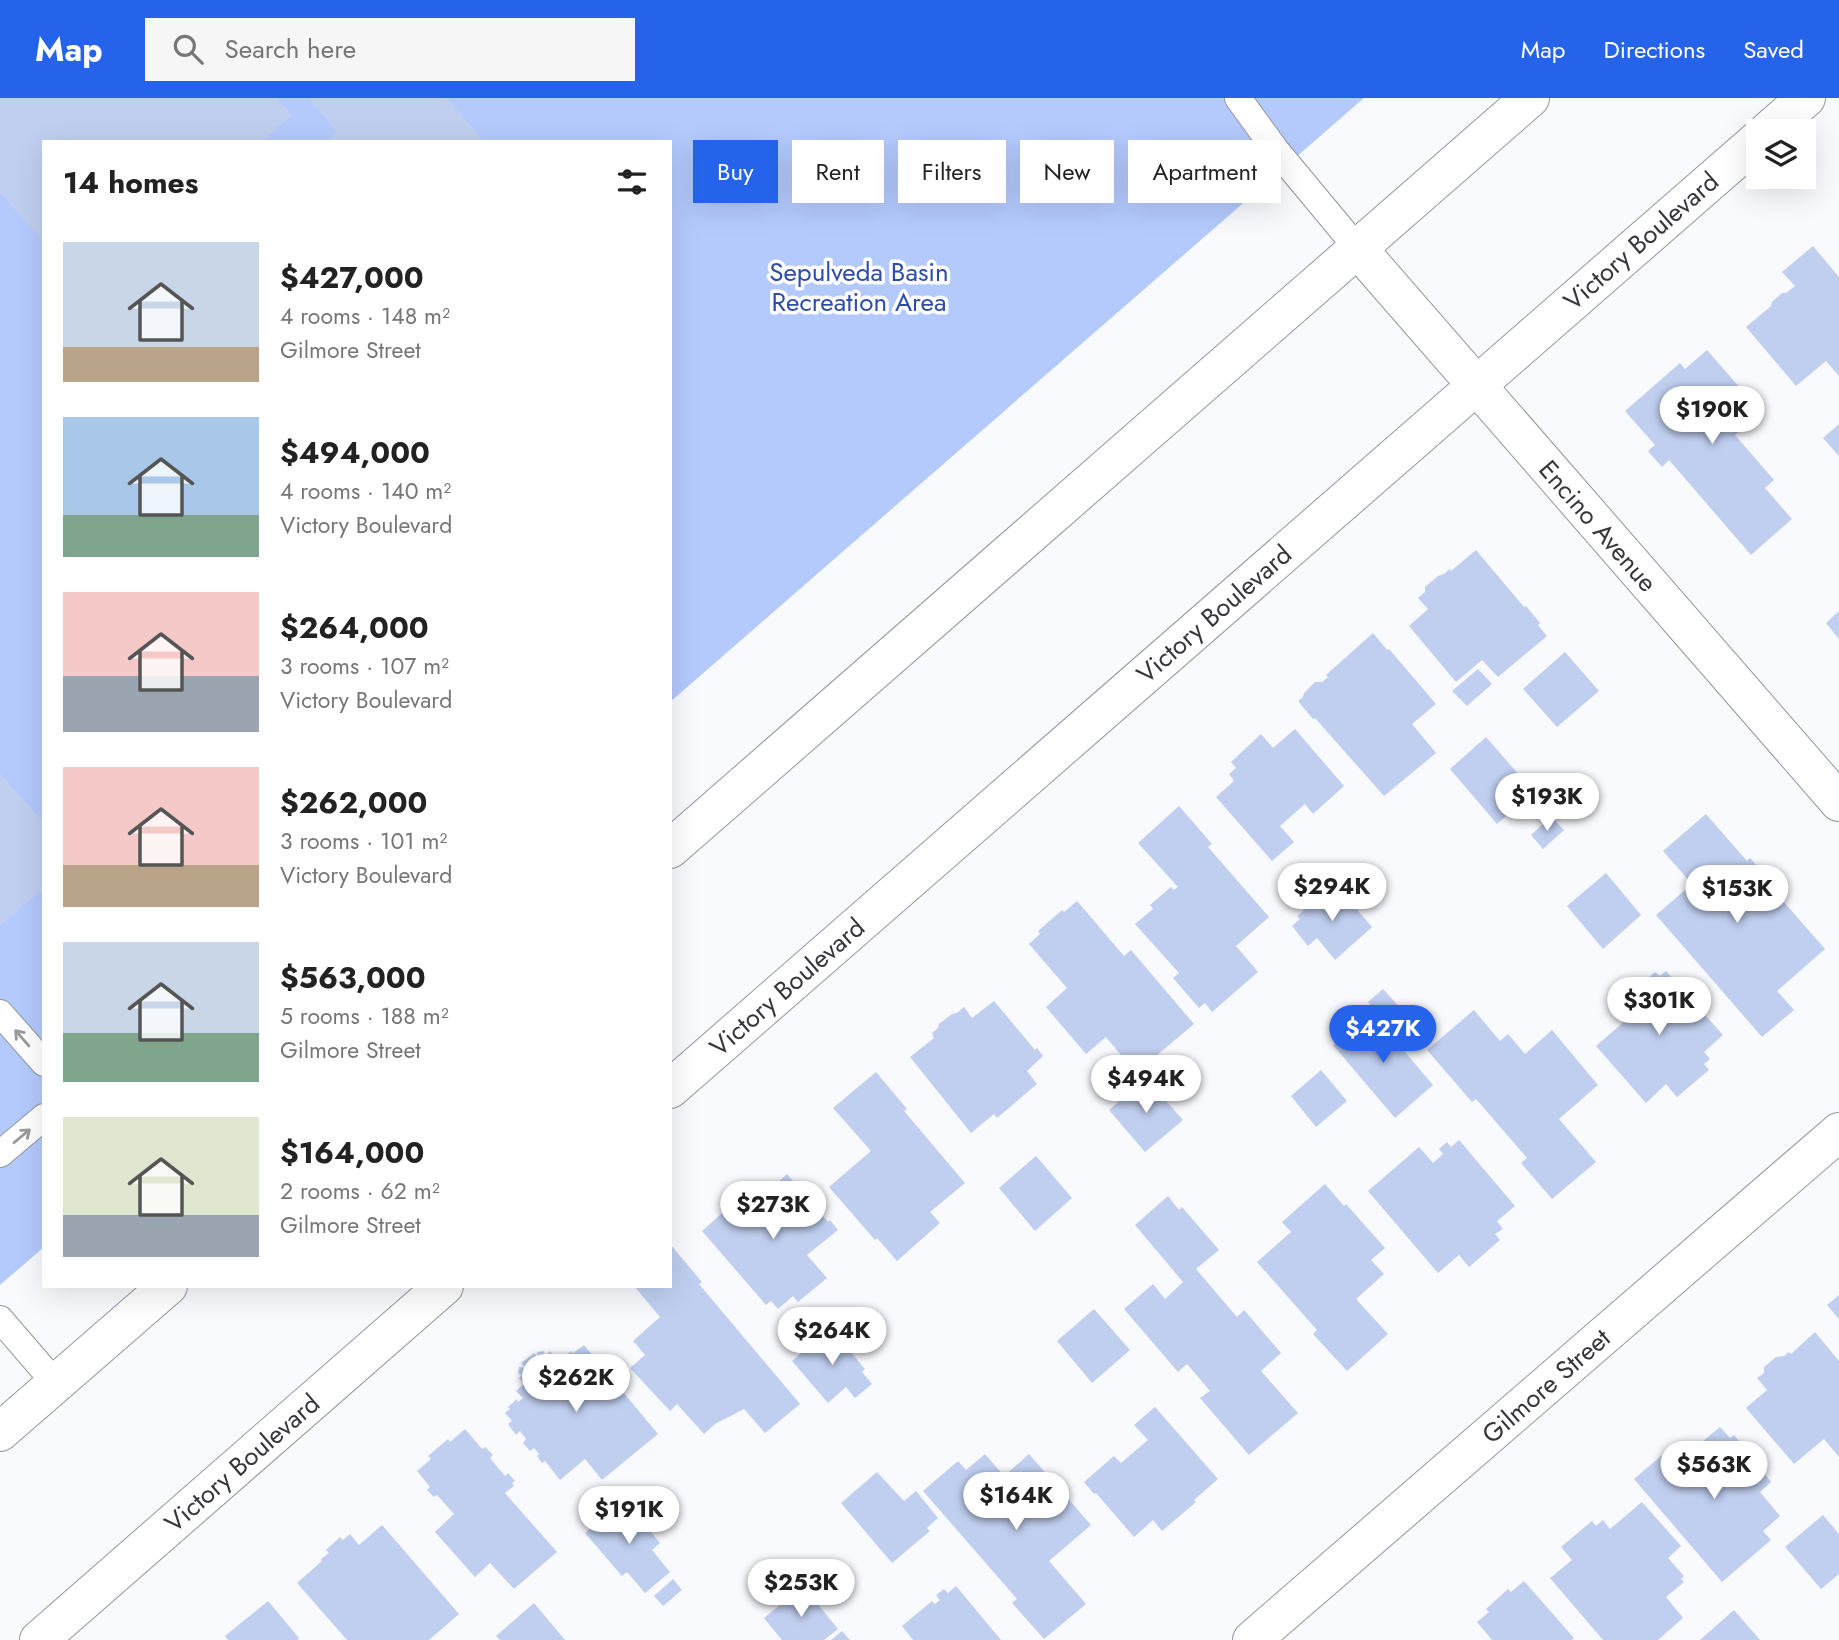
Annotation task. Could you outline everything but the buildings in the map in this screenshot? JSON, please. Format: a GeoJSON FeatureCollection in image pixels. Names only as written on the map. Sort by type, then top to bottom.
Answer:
{"type":"FeatureCollection","features":[{"type":"Feature","properties":{"kind":"street"},"geometry":{"type":"LineString","coordinates":[[672,847],[1530,98]]}},
{"type":"Feature","properties":{"kind":"street"},"geometry":{"type":"LineString","coordinates":[[1782,119],[1806,98]]}},
{"type":"Feature","properties":{"kind":"street","name":"Victory Boulevard"},"geometry":{"type":"LineString","coordinates":[[672,1087],[1746,150]]}},
{"type":"Feature","properties":{"kind":"street","name":"Encino Avenue"},"geometry":{"type":"LineString","coordinates":[[1358,249],[1839,802]]}},
{"type":"Feature","properties":{"kind":"street","name":"Gilmore Street"},"geometry":{"type":"LineString","coordinates":[[1252,1640],[1839,1132]]}},
{"type":"Feature","properties":{"kind":"street"},"geometry":{"type":"LineString","coordinates":[[0,1432],[166,1288]]}},
{"type":"Feature","properties":{"kind":"street","name":"Victory Boulevard"},"geometry":{"type":"LineString","coordinates":[[39,1640],[442,1288]]}},
{"type":"Feature","properties":{"kind":"lane"},"geometry":{"type":"LineString","coordinates":[[1238,98],[1275,149],[1358,249]]}},
{"type":"Feature","properties":{"kind":"lane"},"geometry":{"type":"LineString","coordinates":[[0,1013],[42,1061]]}},
{"type":"Feature","properties":{"kind":"lane"},"geometry":{"type":"LineString","coordinates":[[0,1154],[42,1119]]}},
{"type":"Feature","properties":{"kind":"lane"},"geometry":{"type":"LineString","coordinates":[[0,1319],[55,1384]]}},
{"type":"Feature","properties":{"kind":"green space","name":"Sepulveda Basin Recreation Area"},"geometry":{"type":"Polygon","coordinates":[[[0,98],[1364,98],[1281,170],[1281,140],[1128,140],[1128,203],[1243,203],[672,700],[672,140],[42,140],[42,1249],[0,1285],[0,98]]]}}]}
